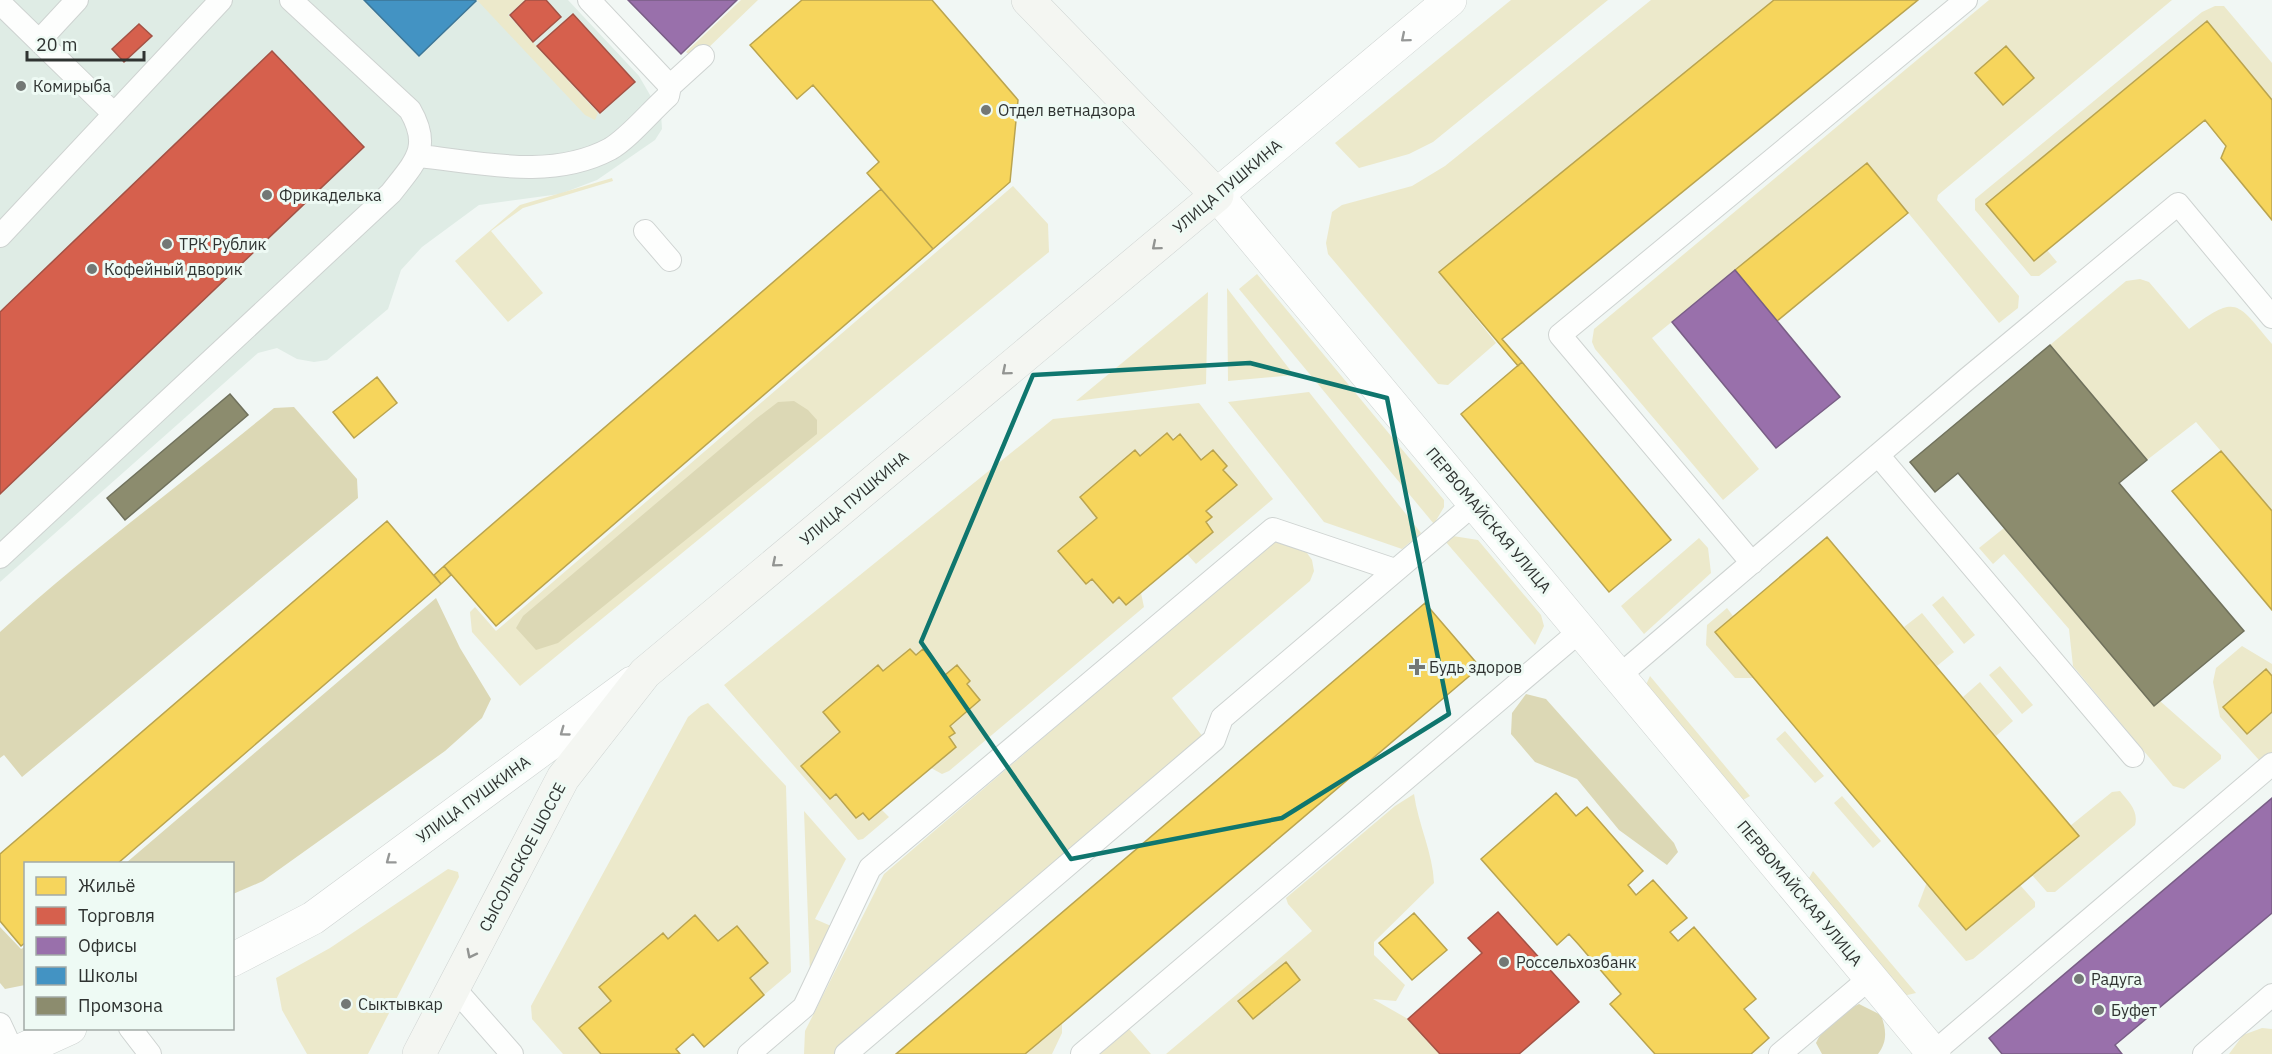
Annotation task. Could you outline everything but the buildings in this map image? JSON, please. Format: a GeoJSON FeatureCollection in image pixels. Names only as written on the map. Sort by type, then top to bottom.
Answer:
{"type":"FeatureCollection","features":[{"type":"Feature","properties":{"kind":"main road","name":"ПЕРВОМАЙСКАЯ УЛИЦА"},"geometry":{"type":"LineString","coordinates":[[1028,0],[1217,195]]}},
{"type":"Feature","properties":{"kind":"main road","name":"УЛИЦА ПУШКИНА"},"geometry":{"type":"LineString","coordinates":[[645,673],[1217,195]]}},
{"type":"Feature","properties":{"kind":"main road","name":"СЫСОЛЬСКОЕ ШОССЕ"},"geometry":{"type":"LineString","coordinates":[[419,1054],[563,778],[645,673]]}},
{"type":"Feature","properties":{"kind":"street","name":"УЛИЦА ПУШКИНА"},"geometry":{"type":"LineString","coordinates":[[1217,195],[1450,0]]}},
{"type":"Feature","properties":{"kind":"street","name":"ПЕРВОМАЙСКАЯ УЛИЦА"},"geometry":{"type":"LineString","coordinates":[[1217,195],[1934,1054]]}},
{"type":"Feature","properties":{"kind":"street","name":"УЛИЦА ПУШКИНА"},"geometry":{"type":"LineString","coordinates":[[234,959],[313,918],[645,673]]}},
{"type":"Feature","properties":{"kind":"street"},"geometry":{"type":"LineString","coordinates":[[14,1054],[68,1030]]}},
{"type":"Feature","properties":{"kind":"lane"},"geometry":{"type":"LineString","coordinates":[[39,41],[77,0]]}},
{"type":"Feature","properties":{"kind":"lane"},"geometry":{"type":"LineString","coordinates":[[0,236],[221,0]]}},
{"type":"Feature","properties":{"kind":"lane"},"geometry":{"type":"LineString","coordinates":[[0,557],[391,193],[420,156],[421,128],[410,110],[291,0]]}},
{"type":"Feature","properties":{"kind":"lane"},"geometry":{"type":"LineString","coordinates":[[589,0],[670,86]]}},
{"type":"Feature","properties":{"kind":"lane"},"geometry":{"type":"LineString","coordinates":[[1752,563],[1560,335],[1966,0]]}},
{"type":"Feature","properties":{"kind":"lane"},"geometry":{"type":"LineString","coordinates":[[0,3],[114,114]]}},
{"type":"Feature","properties":{"kind":"lane"},"geometry":{"type":"LineString","coordinates":[[420,156],[550,168],[581,161],[611,148],[668,96],[670,86],[704,56]]}},
{"type":"Feature","properties":{"kind":"lane"},"geometry":{"type":"LineString","coordinates":[[1618,676],[2178,204],[2272,317]]}},
{"type":"Feature","properties":{"kind":"lane"},"geometry":{"type":"LineString","coordinates":[[645,231],[670,260]]}},
{"type":"Feature","properties":{"kind":"lane"},"geometry":{"type":"LineString","coordinates":[[1878,455],[2133,756]]}},
{"type":"Feature","properties":{"kind":"lane"},"geometry":{"type":"LineString","coordinates":[[846,1054],[1214,740],[1222,718],[1475,503]]}},
{"type":"Feature","properties":{"kind":"lane"},"geometry":{"type":"LineString","coordinates":[[749,1054],[804,1007],[870,868],[1273,529],[1395,570]]}},
{"type":"Feature","properties":{"kind":"lane"},"geometry":{"type":"LineString","coordinates":[[1082,1054],[1581,630]]}},
{"type":"Feature","properties":{"kind":"lane"},"geometry":{"type":"LineString","coordinates":[[1934,1054],[2272,764]]}},
{"type":"Feature","properties":{"kind":"lane"},"geometry":{"type":"LineString","coordinates":[[1780,1054],[1870,978]]}},
{"type":"Feature","properties":{"kind":"lane"},"geometry":{"type":"LineString","coordinates":[[454,988],[512,1054]]}},
{"type":"Feature","properties":{"kind":"lane"},"geometry":{"type":"LineString","coordinates":[[2204,1054],[2272,995]]}},
{"type":"Feature","properties":{"kind":"lane"},"geometry":{"type":"LineString","coordinates":[[0,1024],[14,1054]]}},
{"type":"Feature","properties":{"kind":"lane"},"geometry":{"type":"LineString","coordinates":[[131,1030],[150,1054]]}},
{"type":"Feature","properties":{"kind":"highlighted area"},"geometry":{"type":"Polygon","coordinates":[[[1250,363],[1387,398],[1449,714],[1282,818],[1071,859],[921,642],[1033,375],[1250,363]]]}},
{"type":"Feature","properties":{"kind":"shaded area"},"geometry":{"type":"Polygon","coordinates":[[[0,0],[568,0],[639,76],[661,114],[662,129],[655,140],[597,180],[560,194],[479,205],[422,247],[401,270],[388,309],[327,360],[314,362],[297,359],[277,348],[258,353],[0,582],[0,0]]]}},
{"type":"Feature","properties":{"kind":"shaded area"},"geometry":{"type":"Polygon","coordinates":[[[477,0],[525,0],[508,15],[598,113],[595,120],[585,115],[477,0]]]}},
{"type":"Feature","properties":{"kind":"shaded area"},"geometry":{"type":"Polygon","coordinates":[[[741,0],[758,0],[705,51],[690,55],[686,52],[741,0]]]}},
{"type":"Feature","properties":{"kind":"shaded area"},"geometry":{"type":"Polygon","coordinates":[[[1511,0],[1608,0],[1433,142],[1409,154],[1359,168],[1335,143],[1511,0]]]}},
{"type":"Feature","properties":{"kind":"shaded area"},"geometry":{"type":"Polygon","coordinates":[[[1651,0],[1774,0],[1439,272],[1496,343],[1448,385],[1438,384],[1328,254],[1326,243],[1332,212],[1342,205],[1412,186],[1445,166],[1651,0]]]}},
{"type":"Feature","properties":{"kind":"shaded area"},"geometry":{"type":"Polygon","coordinates":[[[1989,0],[2172,0],[1938,195],[1937,200],[2019,296],[2018,308],[1999,323],[1867,163],[1652,338],[1759,469],[1723,500],[1595,349],[1592,342],[1594,329],[1989,0]]]}},
{"type":"Feature","properties":{"kind":"shaded area"},"geometry":{"type":"Polygon","coordinates":[[[2215,6],[2224,6],[2272,63],[2272,100],[2206,21],[1986,204],[2034,261],[2047,250],[2057,262],[2039,276],[2031,276],[1975,210],[1975,199],[2202,12],[2215,6]]]}},
{"type":"Feature","properties":{"kind":"shaded area"},"geometry":{"type":"Polygon","coordinates":[[[612,178],[613,181],[523,208],[491,231],[543,293],[508,322],[455,261],[520,205],[612,178]]]}},
{"type":"Feature","properties":{"kind":"shaded area"},"geometry":{"type":"Polygon","coordinates":[[[1013,186],[1048,224],[1049,252],[520,686],[472,632],[470,612],[475,607],[496,631],[1013,186]]]}},
{"type":"Feature","properties":{"kind":"shaded area"},"geometry":{"type":"Polygon","coordinates":[[[1257,274],[1444,500],[1444,507],[1434,524],[1239,289],[1257,274]]]}},
{"type":"Feature","properties":{"kind":"shaded area"},"geometry":{"type":"Polygon","coordinates":[[[2140,279],[2149,282],[2189,329],[2217,311],[2235,307],[2251,319],[2272,344],[2272,511],[2196,422],[2147,460],[2050,345],[2126,281],[2140,279]]]}},
{"type":"Feature","properties":{"kind":"shaded area"},"geometry":{"type":"Polygon","coordinates":[[[1227,288],[1294,375],[1228,381],[1227,288]]]}},
{"type":"Feature","properties":{"kind":"shaded area"},"geometry":{"type":"Polygon","coordinates":[[[1208,292],[1206,384],[1076,401],[1208,292]]]}},
{"type":"Feature","properties":{"kind":"shaded area"},"geometry":{"type":"Polygon","coordinates":[[[1309,392],[1421,533],[1402,549],[1324,522],[1228,402],[1309,392]]]}},
{"type":"Feature","properties":{"kind":"shaded area"},"geometry":{"type":"Polygon","coordinates":[[[794,401],[808,410],[817,420],[817,434],[558,643],[536,650],[516,628],[523,616],[757,418],[778,402],[794,401]]]}},
{"type":"Feature","properties":{"kind":"shaded area"},"geometry":{"type":"Polygon","coordinates":[[[1199,403],[1273,499],[1196,564],[1187,554],[1213,532],[1206,522],[1212,517],[1206,511],[1237,485],[1223,470],[1227,466],[1213,450],[1201,460],[1180,434],[1140,456],[1135,451],[1080,497],[1097,518],[1058,551],[1086,584],[1092,579],[1113,603],[1119,597],[1126,605],[1141,593],[1144,607],[949,771],[942,774],[931,768],[956,747],[949,737],[955,732],[950,726],[970,681],[957,665],[945,675],[910,649],[883,671],[878,666],[823,712],[840,732],[801,766],[829,799],[836,794],[856,818],[863,813],[870,820],[882,810],[889,817],[863,839],[858,840],[724,685],[1053,419],[1199,403]]]}},
{"type":"Feature","properties":{"kind":"shaded area"},"geometry":{"type":"Polygon","coordinates":[[[294,407],[357,479],[358,498],[22,777],[4,755],[0,758],[0,632],[101,546],[274,408],[294,407]]]}},
{"type":"Feature","properties":{"kind":"shaded area"},"geometry":{"type":"Polygon","coordinates":[[[2004,528],[2154,706],[2160,701],[2221,755],[2221,759],[2184,789],[2173,786],[2073,666],[2069,629],[2004,554],[1993,564],[1979,548],[2004,528]]]}},
{"type":"Feature","properties":{"kind":"shaded area"},"geometry":{"type":"Polygon","coordinates":[[[1453,536],[1478,540],[1541,615],[1544,626],[1535,645],[1445,541],[1453,536]]]}},
{"type":"Feature","properties":{"kind":"shaded area"},"geometry":{"type":"Polygon","coordinates":[[[1699,538],[1708,548],[1711,573],[1644,634],[1621,606],[1699,538]]]}},
{"type":"Feature","properties":{"kind":"shaded area"},"geometry":{"type":"Polygon","coordinates":[[[1275,539],[1302,546],[1312,560],[1314,571],[1310,581],[1172,698],[1204,738],[839,1054],[804,1054],[805,1031],[884,874],[1275,539]]]}},
{"type":"Feature","properties":{"kind":"shaded area"},"geometry":{"type":"Polygon","coordinates":[[[1943,596],[1975,635],[1964,644],[1932,605],[1943,596]]]}},
{"type":"Feature","properties":{"kind":"shaded area"},"geometry":{"type":"Polygon","coordinates":[[[436,598],[460,648],[491,699],[482,718],[445,751],[263,881],[234,894],[234,862],[127,862],[436,598]]]}},
{"type":"Feature","properties":{"kind":"shaded area"},"geometry":{"type":"Polygon","coordinates":[[[1727,608],[1733,616],[1715,632],[1755,678],[1735,678],[1706,645],[1707,625],[1727,608]]]}},
{"type":"Feature","properties":{"kind":"shaded area"},"geometry":{"type":"Polygon","coordinates":[[[1922,613],[1954,652],[1937,666],[1904,627],[1922,613]]]}},
{"type":"Feature","properties":{"kind":"shaded area"},"geometry":{"type":"Polygon","coordinates":[[[2242,646],[2272,664],[2272,752],[2259,760],[2220,717],[2213,682],[2216,668],[2242,646]]]}},
{"type":"Feature","properties":{"kind":"shaded area"},"geometry":{"type":"Polygon","coordinates":[[[2000,666],[2033,705],[2022,714],[1989,675],[2000,666]]]}},
{"type":"Feature","properties":{"kind":"shaded area"},"geometry":{"type":"Polygon","coordinates":[[[1650,676],[1750,796],[1743,800],[1645,687],[1650,676]]]}},
{"type":"Feature","properties":{"kind":"shaded area"},"geometry":{"type":"Polygon","coordinates":[[[1980,682],[2013,721],[1996,736],[1963,697],[1980,682]]]}},
{"type":"Feature","properties":{"kind":"shaded area"},"geometry":{"type":"Polygon","coordinates":[[[1526,694],[1546,699],[1674,843],[1678,852],[1667,865],[1619,830],[1577,779],[1535,762],[1511,734],[1512,713],[1526,694]]]}},
{"type":"Feature","properties":{"kind":"shaded area"},"geometry":{"type":"Polygon","coordinates":[[[708,703],[786,786],[791,972],[764,995],[750,978],[768,962],[737,926],[718,941],[695,915],[668,939],[662,933],[599,987],[611,1001],[579,1028],[601,1054],[563,1054],[532,1019],[531,1006],[688,717],[708,703]]]}},
{"type":"Feature","properties":{"kind":"shaded area"},"geometry":{"type":"Polygon","coordinates":[[[1785,731],[1824,776],[1815,783],[1776,739],[1785,731]]]}},
{"type":"Feature","properties":{"kind":"shaded area"},"geometry":{"type":"Polygon","coordinates":[[[2120,791],[2134,811],[2135,825],[2055,892],[2047,892],[2032,875],[2070,826],[2112,792],[2120,791]]]}},
{"type":"Feature","properties":{"kind":"shaded area"},"geometry":{"type":"Polygon","coordinates":[[[1414,794],[1431,861],[1434,883],[1374,942],[1374,955],[1405,985],[1396,1001],[1373,999],[1408,1019],[1440,1054],[1166,1054],[1312,931],[1288,904],[1286,898],[1395,806],[1414,794]]]}},
{"type":"Feature","properties":{"kind":"shaded area"},"geometry":{"type":"Polygon","coordinates":[[[1842,796],[1881,841],[1873,848],[1834,803],[1842,796]]]}},
{"type":"Feature","properties":{"kind":"shaded area"},"geometry":{"type":"Polygon","coordinates":[[[804,811],[846,859],[815,919],[831,926],[810,973],[804,811]]]}},
{"type":"Feature","properties":{"kind":"shaded area"},"geometry":{"type":"Polygon","coordinates":[[[448,869],[458,872],[459,877],[368,1054],[307,1054],[282,1010],[276,978],[330,948],[448,869]]]}},
{"type":"Feature","properties":{"kind":"shaded area"},"geometry":{"type":"Polygon","coordinates":[[[1813,871],[1916,993],[1903,996],[1808,880],[1813,871]]]}},
{"type":"Feature","properties":{"kind":"shaded area"},"geometry":{"type":"Polygon","coordinates":[[[1927,882],[1966,930],[2020,885],[2035,902],[2035,907],[1973,959],[1966,961],[1918,906],[1927,882]]]}},
{"type":"Feature","properties":{"kind":"shaded area"},"geometry":{"type":"Polygon","coordinates":[[[0,927],[21,949],[24,948],[24,985],[5,989],[0,983],[0,927]]]}},
{"type":"Feature","properties":{"kind":"shaded area"},"geometry":{"type":"Polygon","coordinates":[[[1859,1004],[1881,1015],[1885,1035],[1878,1054],[1822,1054],[1816,1043],[1824,1030],[1840,1015],[1859,1004]]]}},
{"type":"Feature","properties":{"kind":"shaded area"},"geometry":{"type":"Polygon","coordinates":[[[1062,1023],[1062,1033],[1052,1054],[1025,1054],[1062,1023]]]}},
{"type":"Feature","properties":{"kind":"shaded area"},"geometry":{"type":"Polygon","coordinates":[[[2262,1028],[2272,1029],[2272,1054],[2229,1054],[2243,1035],[2262,1028]]]}},
{"type":"Feature","properties":{"kind":"shaded area"},"geometry":{"type":"Polygon","coordinates":[[[1129,1029],[1151,1054],[1100,1054],[1129,1029]]]}},
{"type":"Feature","properties":{"kind":"place","name":"Комирыба"},"geometry":{"type":"Point","coordinates":[21,86]}},
{"type":"Feature","properties":{"kind":"place","name":"Отдел ветнадзора"},"geometry":{"type":"Point","coordinates":[986,110]}},
{"type":"Feature","properties":{"kind":"place","name":"Фрикаделька"},"geometry":{"type":"Point","coordinates":[267,195]}},
{"type":"Feature","properties":{"kind":"place","name":"ТРК Рублик"},"geometry":{"type":"Point","coordinates":[167,244]}},
{"type":"Feature","properties":{"kind":"place","name":"Кофейный дворик"},"geometry":{"type":"Point","coordinates":[92,269]}},
{"type":"Feature","properties":{"kind":"place","name":"Будь здоров"},"geometry":{"type":"Point","coordinates":[1417,667]}},
{"type":"Feature","properties":{"kind":"place","name":"Россельхозбанк"},"geometry":{"type":"Point","coordinates":[1504,962]}},
{"type":"Feature","properties":{"kind":"place","name":"Радуга"},"geometry":{"type":"Point","coordinates":[2079,979]}},
{"type":"Feature","properties":{"kind":"place","name":"Сыктывкар"},"geometry":{"type":"Point","coordinates":[346,1004]}},
{"type":"Feature","properties":{"kind":"place","name":"Буфет"},"geometry":{"type":"Point","coordinates":[2099,1010]}}]}
